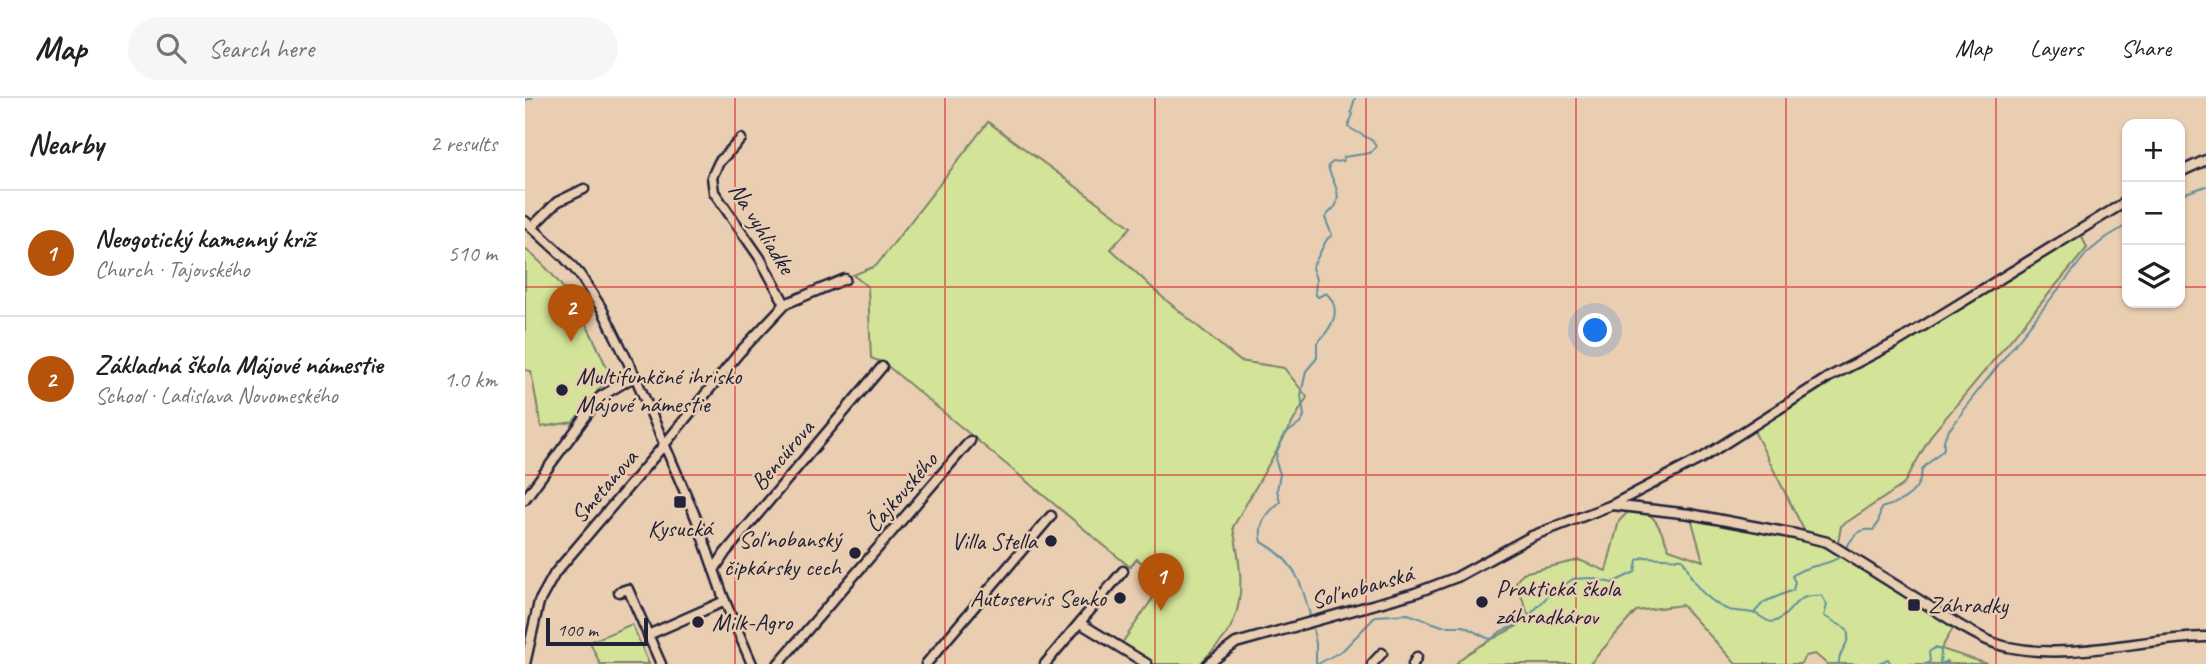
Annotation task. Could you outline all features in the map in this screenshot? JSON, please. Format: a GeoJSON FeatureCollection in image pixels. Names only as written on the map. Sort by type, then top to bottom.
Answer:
{"type":"FeatureCollection","features":[{"type":"Feature","properties":{"kind":"street","name":"Na vyhliadke"},"geometry":{"type":"LineString","coordinates":[[741,139],[719,162],[712,177],[714,192],[760,258],[785,304]]}},
{"type":"Feature","properties":{"kind":"street"},"geometry":{"type":"LineString","coordinates":[[2185,170],[2206,160]]}},
{"type":"Feature","properties":{"kind":"street"},"geometry":{"type":"LineString","coordinates":[[584,189],[557,202],[529,224],[580,275],[602,309],[635,376],[700,527],[725,601],[752,664]]}},
{"type":"Feature","properties":{"kind":"street","name":"Soľnobanská"},"geometry":{"type":"LineString","coordinates":[[1208,664],[1236,643],[1415,593],[1457,577],[1525,539],[1612,505],[1702,458],[1829,377],[1897,342],[2122,204]]}},
{"type":"Feature","properties":{"kind":"street","name":"Smetanova"},"geometry":{"type":"LineString","coordinates":[[526,664],[539,602],[555,573],[739,353],[785,304],[845,279]]}},
{"type":"Feature","properties":{"kind":"street","name":"Bencúrova"},"geometry":{"type":"LineString","coordinates":[[714,570],[725,553],[882,367]]}},
{"type":"Feature","properties":{"kind":"street"},"geometry":{"type":"LineString","coordinates":[[525,499],[600,397],[635,376]]}},
{"type":"Feature","properties":{"kind":"street","name":"Čajkovského"},"geometry":{"type":"LineString","coordinates":[[778,664],[970,441]]}},
{"type":"Feature","properties":{"kind":"street"},"geometry":{"type":"LineString","coordinates":[[1612,505],[1690,514],[1827,542],[1959,625],[1981,637],[2007,646],[2059,651],[2206,636]]}},
{"type":"Feature","properties":{"kind":"street"},"geometry":{"type":"LineString","coordinates":[[926,664],[1051,516]]}},
{"type":"Feature","properties":{"kind":"street"},"geometry":{"type":"LineString","coordinates":[[1045,664],[1123,570]]}},
{"type":"Feature","properties":{"kind":"street"},"geometry":{"type":"LineString","coordinates":[[619,592],[628,589],[661,664]]}},
{"type":"Feature","properties":{"kind":"street"},"geometry":{"type":"LineString","coordinates":[[648,635],[725,601]]}},
{"type":"Feature","properties":{"kind":"street"},"geometry":{"type":"LineString","coordinates":[[1080,622],[1147,664]]}},
{"type":"Feature","properties":{"kind":"street"},"geometry":{"type":"LineString","coordinates":[[1372,664],[1382,653]]}},
{"type":"Feature","properties":{"kind":"green space"},"geometry":{"type":"Polygon","coordinates":[[[988,122],[1131,227],[1111,249],[1161,296],[1240,361],[1284,368],[1307,397],[1233,527],[1240,568],[1237,609],[1226,635],[1200,664],[1151,664],[1120,646],[1164,582],[1137,559],[1130,567],[884,363],[871,358],[868,287],[853,275],[876,266],[988,122]]]}},
{"type":"Feature","properties":{"kind":"green space"},"geometry":{"type":"Polygon","coordinates":[[[2079,230],[2087,248],[1932,434],[1903,485],[1841,526],[1837,549],[1956,623],[1941,649],[1988,664],[1827,664],[1815,654],[1806,656],[1800,664],[1736,664],[1682,605],[1636,611],[1590,664],[1456,664],[1479,647],[1530,619],[1516,582],[1523,573],[1579,560],[1606,571],[1619,521],[1632,508],[1652,517],[1669,549],[1703,561],[1690,514],[1807,536],[1752,427],[2079,230]]]}},
{"type":"Feature","properties":{"kind":"green space"},"geometry":{"type":"Polygon","coordinates":[[[525,249],[553,276],[576,306],[610,375],[573,422],[541,427],[531,371],[525,370],[525,249]]]}},
{"type":"Feature","properties":{"kind":"green space"},"geometry":{"type":"Polygon","coordinates":[[[632,624],[649,664],[600,664],[590,642],[632,624]]]}},
{"type":"Feature","properties":{"kind":"waterway"},"geometry":{"type":"LineString","coordinates":[[525,100],[532,98]]}},
{"type":"Feature","properties":{"kind":"waterway"},"geometry":{"type":"LineString","coordinates":[[1311,620],[1296,575],[1282,557],[1262,542],[1261,530],[1267,515],[1280,502],[1277,490],[1280,474],[1276,462],[1277,451],[1285,434],[1301,423],[1304,416],[1301,395],[1306,371],[1317,358],[1317,343],[1331,326],[1335,313],[1326,293],[1318,297],[1315,294],[1316,279],[1312,268],[1327,239],[1332,235],[1325,218],[1335,207],[1338,195],[1328,166],[1333,162],[1343,161],[1344,157],[1370,153],[1376,147],[1373,141],[1348,127],[1355,98]]}},
{"type":"Feature","properties":{"kind":"waterway"},"geometry":{"type":"LineString","coordinates":[[2185,193],[2206,186]]}},
{"type":"Feature","properties":{"kind":"waterway"},"geometry":{"type":"LineString","coordinates":[[1846,548],[1860,532],[1873,530],[1878,524],[1881,508],[1902,500],[1914,491],[1922,469],[1944,449],[1945,437],[1963,410],[2087,253],[2122,228]]}},
{"type":"Feature","properties":{"kind":"waterway"},"geometry":{"type":"LineString","coordinates":[[1754,613],[1764,602],[1793,590],[1795,582],[1792,576],[1798,572],[1841,556]]}},
{"type":"Feature","properties":{"kind":"waterway"},"geometry":{"type":"LineString","coordinates":[[1318,664],[1343,650],[1376,616],[1408,614],[1442,626],[1463,626],[1492,639],[1500,632],[1524,621],[1548,596],[1573,579],[1591,578],[1612,583],[1635,572],[1637,560],[1644,557],[1682,559],[1698,587],[1715,603],[1729,610],[1756,614],[1770,622],[1782,617],[1804,598],[1822,596],[1827,605],[1824,616],[1847,629],[1848,639],[1840,655],[1839,664]]}},
{"type":"Feature","properties":{"kind":"waterway"},"geometry":{"type":"LineString","coordinates":[[1312,625],[1316,643],[1316,664]]}},
{"type":"Feature","properties":{"kind":"waterway"},"geometry":{"type":"LineString","coordinates":[[1927,664],[1930,661],[1929,652],[1936,647],[1941,651],[1940,664],[1947,661],[1947,664]]}},
{"type":"Feature","properties":{"kind":"waterway"},"geometry":{"type":"LineString","coordinates":[[1877,664],[1888,659],[1891,664]]}},
{"type":"Feature","properties":{"kind":"place","name":"Základná škola Májové námestie"},"geometry":{"type":"Point","coordinates":[571,342]}},
{"type":"Feature","properties":{"kind":"place","name":"Multifunkčné ihrisko Májové námestie"},"geometry":{"type":"Point","coordinates":[562,390]}},
{"type":"Feature","properties":{"kind":"place","name":"Kysucká"},"geometry":{"type":"Point","coordinates":[680,502]}},
{"type":"Feature","properties":{"kind":"place","name":"Villa Stella"},"geometry":{"type":"Point","coordinates":[1051,541]}},
{"type":"Feature","properties":{"kind":"place","name":"Soľnobanský čipkársky cech"},"geometry":{"type":"Point","coordinates":[855,553]}},
{"type":"Feature","properties":{"kind":"place","name":"Autoservis Senko"},"geometry":{"type":"Point","coordinates":[1120,598]}},
{"type":"Feature","properties":{"kind":"place","name":"Praktická škola záhradkárov"},"geometry":{"type":"Point","coordinates":[1482,602]}},
{"type":"Feature","properties":{"kind":"place","name":"Záhradky"},"geometry":{"type":"Point","coordinates":[1914,605]}},
{"type":"Feature","properties":{"kind":"place","name":"Neogotický kamenný kríž"},"geometry":{"type":"Point","coordinates":[1161,611]}},
{"type":"Feature","properties":{"kind":"place","name":"Milk-Agro"},"geometry":{"type":"Point","coordinates":[698,622]}}]}
